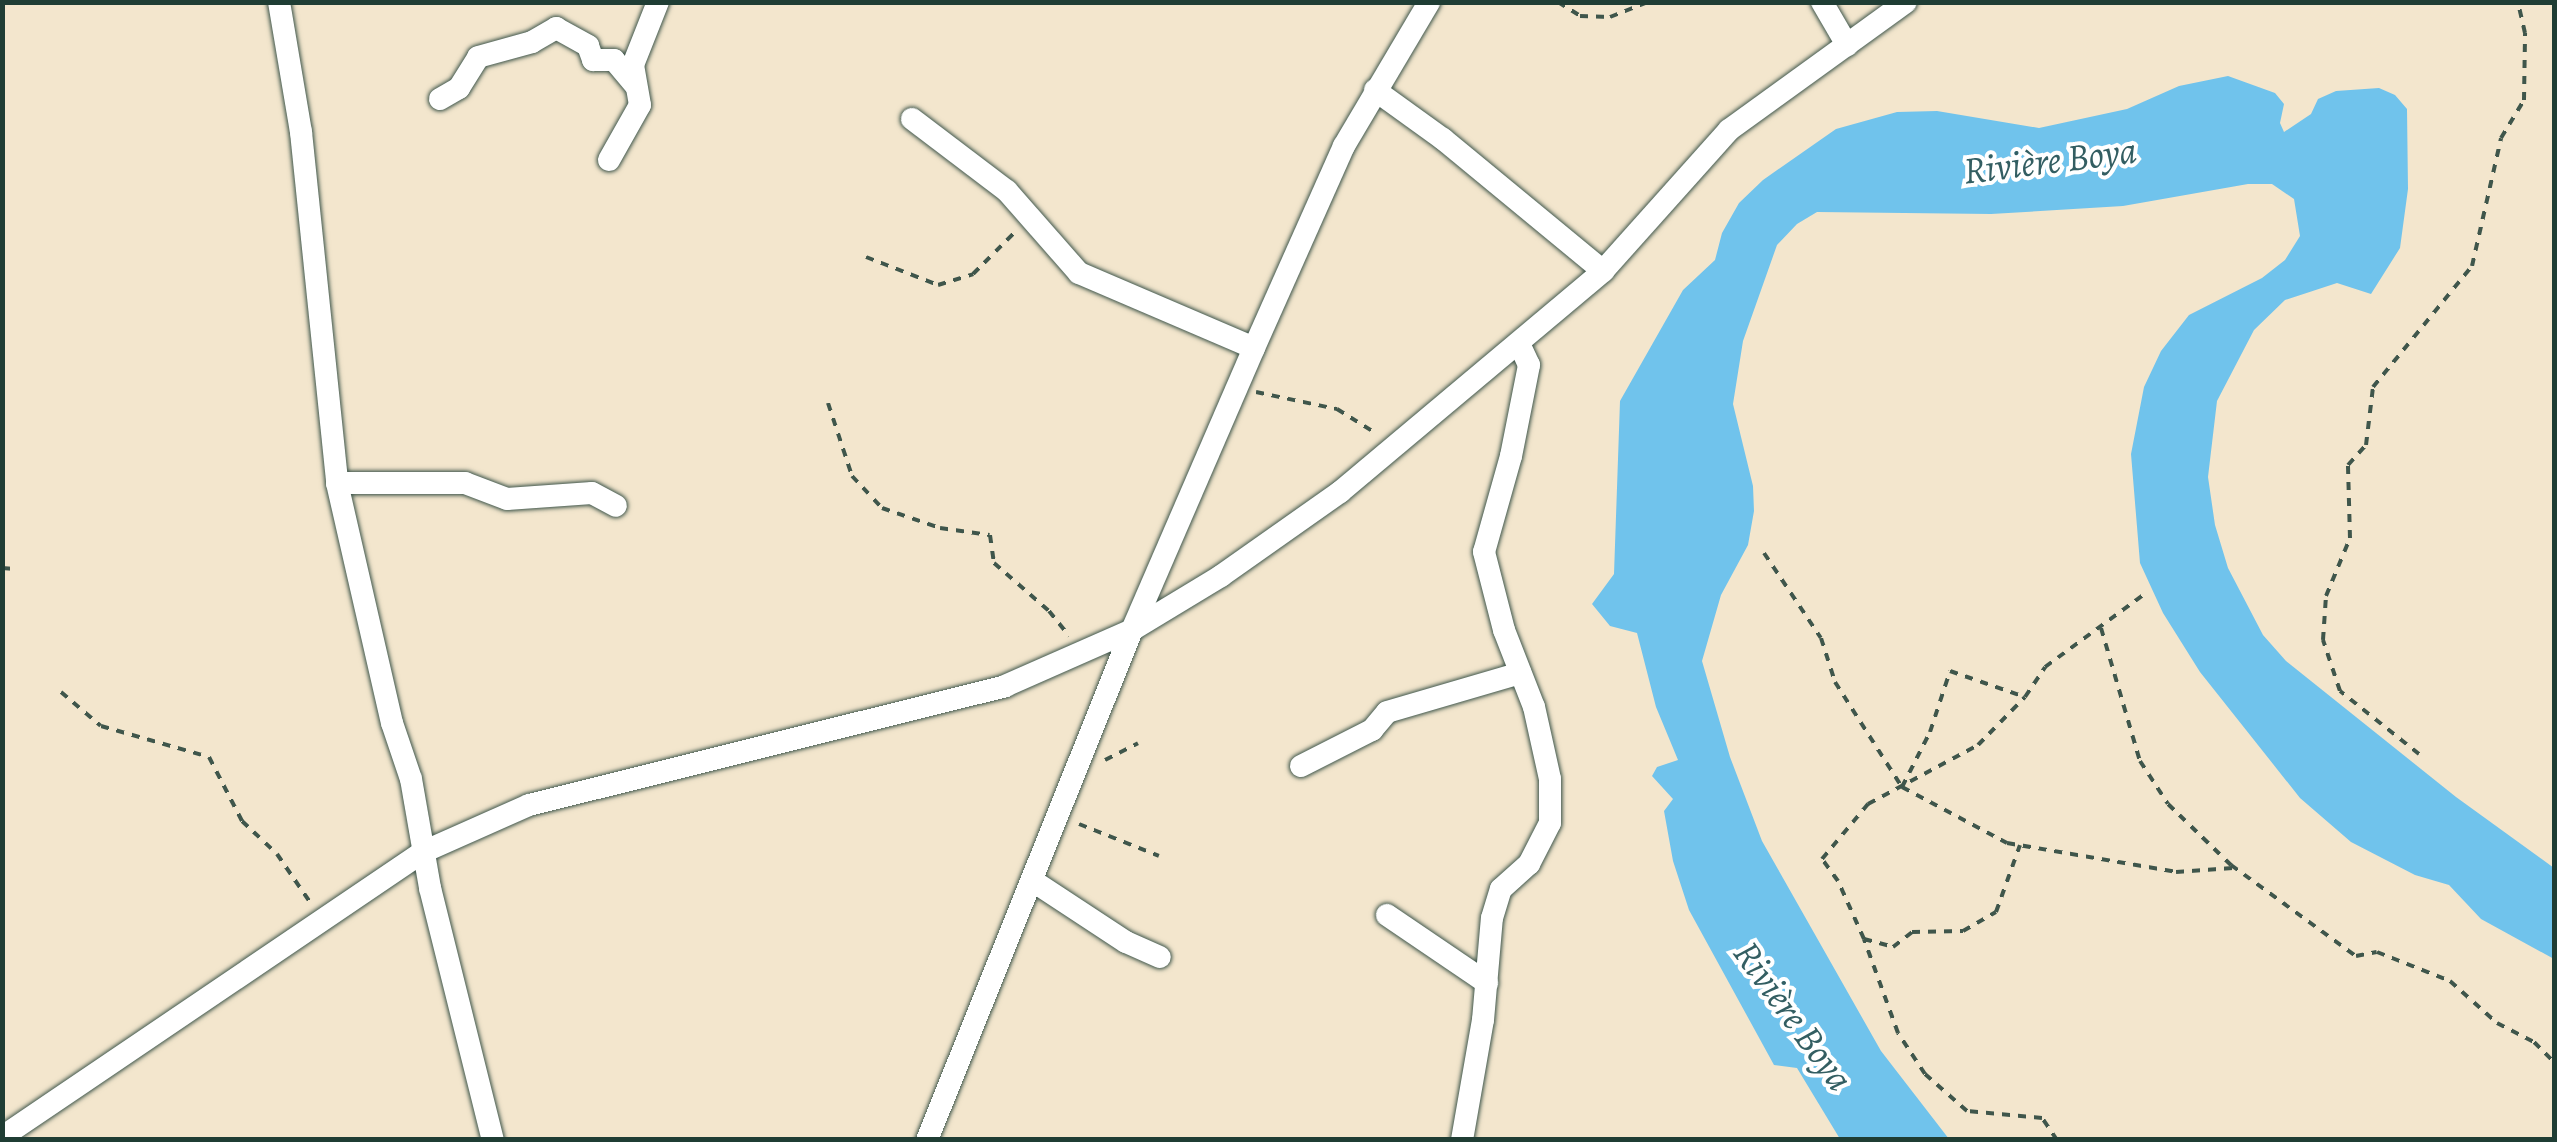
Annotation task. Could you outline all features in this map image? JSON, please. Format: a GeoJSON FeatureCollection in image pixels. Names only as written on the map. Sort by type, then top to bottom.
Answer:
{"type":"FeatureCollection","features":[{"type":"Feature","properties":{"kind":"street"},"geometry":{"type":"LineString","coordinates":[[279,2],[301,132],[336,483],[392,722],[411,779],[423,852],[494,1140]]}},
{"type":"Feature","properties":{"kind":"street"},"geometry":{"type":"LineString","coordinates":[[609,160],[640,105],[634,65],[658,2]]}},
{"type":"Feature","properties":{"kind":"street"},"geometry":{"type":"LineString","coordinates":[[927,1140],[1132,630],[1254,348],[1344,146],[1429,2]]}},
{"type":"Feature","properties":{"kind":"street"},"geometry":{"type":"LineString","coordinates":[[1822,2],[1847,45]]}},
{"type":"Feature","properties":{"kind":"street"},"geometry":{"type":"LineString","coordinates":[[2,1138],[423,852],[529,805],[1005,686],[1132,630],[1222,576],[1391,449],[1602,271],[1729,130],[1906,2]]}},
{"type":"Feature","properties":{"kind":"street"},"geometry":{"type":"LineString","coordinates":[[440,99],[459,88],[478,57],[532,42],[556,28],[588,46],[593,60],[614,60],[636,86]]}},
{"type":"Feature","properties":{"kind":"street"},"geometry":{"type":"LineString","coordinates":[[1375,90],[1443,140],[1602,271]]}},
{"type":"Feature","properties":{"kind":"street"},"geometry":{"type":"LineString","coordinates":[[912,119],[1007,192],[1080,273],[1254,348]]}},
{"type":"Feature","properties":{"kind":"street"},"geometry":{"type":"LineString","coordinates":[[1462,1140],[1492,918],[1501,889],[1529,864],[1550,823],[1550,779],[1534,707],[1504,630],[1484,552],[1511,456],[1529,365],[1518,344]]}},
{"type":"Feature","properties":{"kind":"street"},"geometry":{"type":"LineString","coordinates":[[336,483],[464,483],[507,500],[592,493],[616,506]]}},
{"type":"Feature","properties":{"kind":"street"},"geometry":{"type":"LineString","coordinates":[[1301,766],[1372,730],[1387,712],[1520,673]]}},
{"type":"Feature","properties":{"kind":"street"},"geometry":{"type":"LineString","coordinates":[[1034,881],[1126,942],[1160,957]]}},
{"type":"Feature","properties":{"kind":"street"},"geometry":{"type":"LineString","coordinates":[[1387,916],[1486,983]]}},
{"type":"Feature","properties":{"kind":"path"},"geometry":{"type":"LineString","coordinates":[[1558,2],[1580,16],[1610,18],[1648,2]]}},
{"type":"Feature","properties":{"kind":"path"},"geometry":{"type":"LineString","coordinates":[[2419,754],[2340,691],[2323,640],[2326,596],[2350,538],[2348,465],[2366,445],[2374,387],[2472,266],[2501,138],[2524,100],[2525,34],[2518,2]]}},
{"type":"Feature","properties":{"kind":"path"},"geometry":{"type":"LineString","coordinates":[[866,257],[938,286],[972,274],[1031,218]]}},
{"type":"Feature","properties":{"kind":"path"},"geometry":{"type":"LineString","coordinates":[[1237,389],[1337,409],[1369,426],[1391,449]]}},
{"type":"Feature","properties":{"kind":"path"},"geometry":{"type":"LineString","coordinates":[[828,403],[852,476],[882,508],[940,528],[990,536],[994,563],[1049,610],[1082,651]]}},
{"type":"Feature","properties":{"kind":"path"},"geometry":{"type":"LineString","coordinates":[[1764,553],[1821,638],[1835,682],[1902,787],[2007,843],[2176,872],[2235,868]]}},
{"type":"Feature","properties":{"kind":"path"},"geometry":{"type":"LineString","coordinates":[[2,568],[15,570]]}},
{"type":"Feature","properties":{"kind":"path"},"geometry":{"type":"LineString","coordinates":[[2057,1140],[2042,1118],[1967,1111],[1926,1074],[1898,1034],[1864,938],[1838,881],[1822,859],[1868,804],[1978,745],[2025,697],[2046,668],[2143,595]]}},
{"type":"Feature","properties":{"kind":"path"},"geometry":{"type":"LineString","coordinates":[[2101,628],[2140,761],[2168,804],[2235,868],[2356,956],[2378,952],[2450,981],[2496,1023],[2534,1042],[2554,1062]]}},
{"type":"Feature","properties":{"kind":"path"},"geometry":{"type":"LineString","coordinates":[[1902,787],[1930,732],[1950,671],[2025,697]]}},
{"type":"Feature","properties":{"kind":"path"},"geometry":{"type":"LineString","coordinates":[[61,692],[102,726],[209,756],[242,822],[277,854],[323,918]]}},
{"type":"Feature","properties":{"kind":"path"},"geometry":{"type":"LineString","coordinates":[[1100,772],[1108,755],[1138,743]]}},
{"type":"Feature","properties":{"kind":"path"},"geometry":{"type":"LineString","coordinates":[[1070,836],[1074,822],[1159,856]]}},
{"type":"Feature","properties":{"kind":"path"},"geometry":{"type":"LineString","coordinates":[[1864,938],[1893,946],[1912,932],[1963,931],[1996,912],[2020,845]]}},
{"type":"Feature","properties":{"kind":"water","name":"Rivière Boya"},"geometry":{"type":"Polygon","coordinates":[[[2228,76],[2275,93],[2284,104],[2280,123],[2284,132],[2311,114],[2318,99],[2336,91],[2379,88],[2395,95],[2407,109],[2408,189],[2400,248],[2371,294],[2337,283],[2285,300],[2254,330],[2217,401],[2208,477],[2215,525],[2228,568],[2263,635],[2286,661],[2456,797],[2554,868],[2554,959],[2481,919],[2449,885],[2415,875],[2351,842],[2300,798],[2200,672],[2163,613],[2140,563],[2131,454],[2144,387],[2161,351],[2189,315],[2262,278],[2285,260],[2300,236],[2294,199],[2272,184],[2248,184],[2123,206],[1991,214],[1817,212],[1797,224],[1777,245],[1743,341],[1733,404],[1753,486],[1754,511],[1748,545],[1721,595],[1702,661],[1730,757],[1762,841],[1881,1051],[1949,1139],[1840,1139],[1797,1068],[1774,1065],[1689,910],[1673,861],[1664,811],[1673,799],[1652,776],[1657,767],[1678,760],[1656,707],[1637,633],[1610,626],[1592,604],[1614,574],[1620,401],[1683,290],[1715,260],[1722,233],[1739,203],[1763,180],[1836,129],[1897,112],[1937,111],[2039,128],[2127,109],[2179,86],[2228,76]]]}}]}
